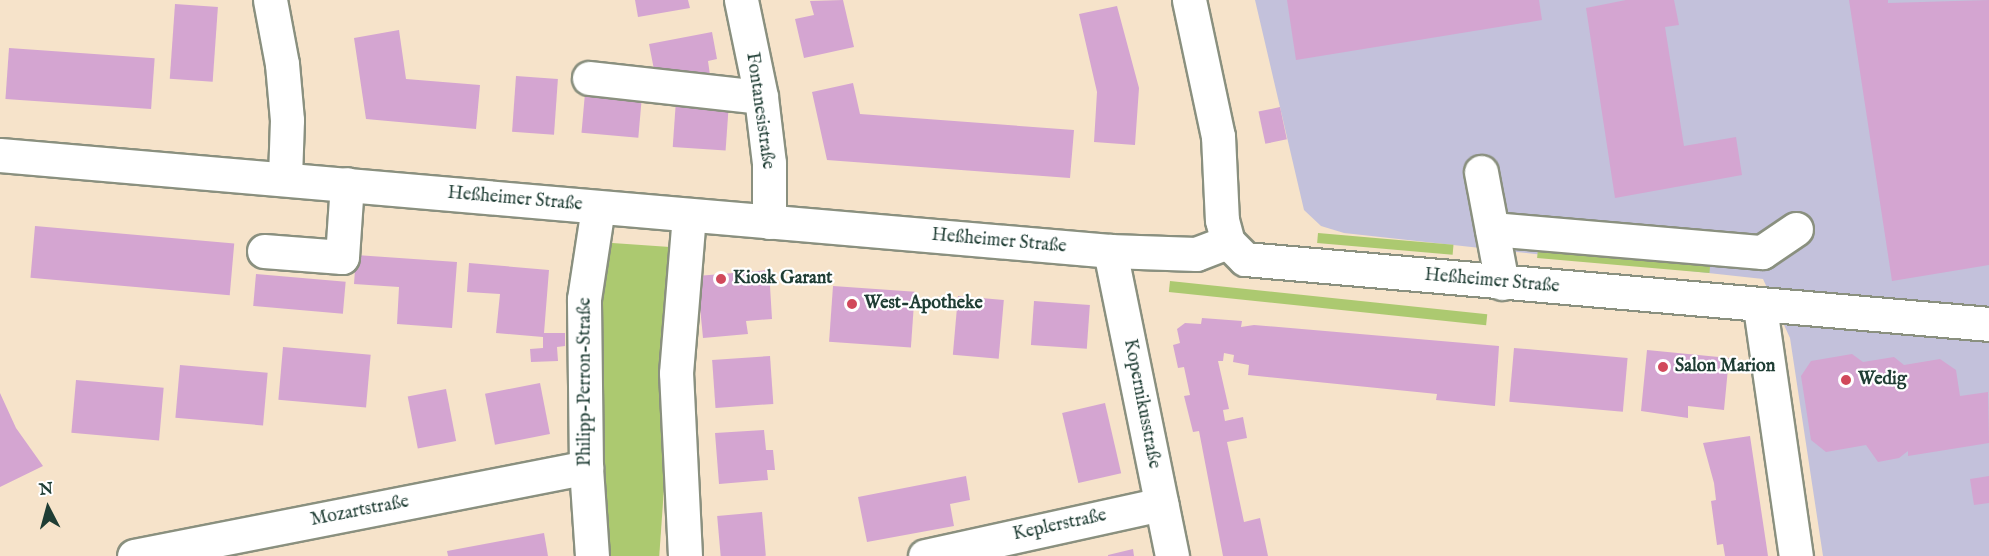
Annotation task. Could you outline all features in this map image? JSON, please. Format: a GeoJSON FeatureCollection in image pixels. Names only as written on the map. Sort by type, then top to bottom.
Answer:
{"type":"FeatureCollection","features":[{"type":"Feature","properties":{"kind":"street"},"geometry":{"type":"LineString","coordinates":[[270,0],[283,75],[287,120],[285,178]]}},
{"type":"Feature","properties":{"kind":"street","name":"Fontanesistraße"},"geometry":{"type":"LineString","coordinates":[[741,0],[761,97],[769,163],[769,222]]}},
{"type":"Feature","properties":{"kind":"street"},"geometry":{"type":"LineString","coordinates":[[1189,0],[1218,136],[1222,220],[1228,242]]}},
{"type":"Feature","properties":{"kind":"street"},"geometry":{"type":"LineString","coordinates":[[589,78],[761,97]]}},
{"type":"Feature","properties":{"kind":"street","name":"Heßheimer Straße"},"geometry":{"type":"LineString","coordinates":[[0,156],[285,178],[598,208],[1110,251],[1196,254],[1228,242],[1245,259],[1760,307],[1989,324]]}},
{"type":"Feature","properties":{"kind":"street"},"geometry":{"type":"LineString","coordinates":[[1481,172],[1502,283]]}},
{"type":"Feature","properties":{"kind":"street"},"geometry":{"type":"LineString","coordinates":[[264,250],[342,257],[347,184]]}},
{"type":"Feature","properties":{"kind":"street","name":"Philipp-Perron-Straße"},"geometry":{"type":"LineString","coordinates":[[592,556],[586,467],[584,299],[598,208]]}},
{"type":"Feature","properties":{"kind":"street"},"geometry":{"type":"LineString","coordinates":[[685,556],[676,373],[689,216]]}},
{"type":"Feature","properties":{"kind":"street"},"geometry":{"type":"LineString","coordinates":[[1492,229],[1762,252],[1796,230]]}},
{"type":"Feature","properties":{"kind":"street","name":"Kopernikusstraße"},"geometry":{"type":"LineString","coordinates":[[1110,251],[1172,556]]}},
{"type":"Feature","properties":{"kind":"street"},"geometry":{"type":"LineString","coordinates":[[1760,307],[1796,556]]}},
{"type":"Feature","properties":{"kind":"street","name":"Mozartstraße"},"geometry":{"type":"LineString","coordinates":[[134,556],[586,467]]}},
{"type":"Feature","properties":{"kind":"street","name":"Keplerstraße"},"geometry":{"type":"LineString","coordinates":[[925,556],[1161,504]]}},
{"type":"Feature","properties":{"kind":"shaded area"},"geometry":{"type":"Polygon","coordinates":[[[1255,0],[1989,0],[1989,556],[1823,556],[1790,338],[1763,279],[1344,233],[1321,226],[1304,210],[1255,0]]]}},
{"type":"Feature","properties":{"kind":"green space"},"geometry":{"type":"Polygon","coordinates":[[[1318,233],[1453,245],[1453,255],[1317,243],[1318,233]]]}},
{"type":"Feature","properties":{"kind":"green space"},"geometry":{"type":"Polygon","coordinates":[[[598,242],[681,248],[659,556],[576,555],[598,242]]]}},
{"type":"Feature","properties":{"kind":"green space"},"geometry":{"type":"Polygon","coordinates":[[[1538,248],[1710,263],[1709,273],[1537,258],[1538,248]]]}},
{"type":"Feature","properties":{"kind":"green space"},"geometry":{"type":"Polygon","coordinates":[[[1170,281],[1487,314],[1486,325],[1169,292],[1170,281]]]}},
{"type":"Feature","properties":{"kind":"building"},"geometry":{"type":"Polygon","coordinates":[[[635,0],[688,0],[690,8],[638,17],[635,0]]]}},
{"type":"Feature","properties":{"kind":"building"},"geometry":{"type":"Polygon","coordinates":[[[843,0],[854,47],[804,58],[795,19],[814,15],[810,1],[843,0]]]}},
{"type":"Feature","properties":{"kind":"building"},"geometry":{"type":"Polygon","coordinates":[[[1287,0],[1539,0],[1542,20],[1296,60],[1287,0]]]}},
{"type":"Feature","properties":{"kind":"building"},"geometry":{"type":"Polygon","coordinates":[[[1626,0],[1674,0],[1679,25],[1665,27],[1684,146],[1736,137],[1742,175],[1615,198],[1586,8],[1626,0]]]}},
{"type":"Feature","properties":{"kind":"building"},"geometry":{"type":"Polygon","coordinates":[[[1849,0],[1888,0],[1888,3],[1989,0],[1989,265],[1892,281],[1849,0]]]}},
{"type":"Feature","properties":{"kind":"building"},"geometry":{"type":"Polygon","coordinates":[[[175,4],[218,7],[213,82],[170,79],[175,4]]]}},
{"type":"Feature","properties":{"kind":"building"},"geometry":{"type":"Polygon","coordinates":[[[1117,6],[1139,88],[1135,145],[1094,142],[1097,92],[1079,14],[1117,6]]]}},
{"type":"Feature","properties":{"kind":"building"},"geometry":{"type":"Polygon","coordinates":[[[399,30],[406,79],[480,85],[476,129],[366,119],[354,38],[399,30]]]}},
{"type":"Feature","properties":{"kind":"building"},"geometry":{"type":"Polygon","coordinates":[[[712,32],[717,59],[708,61],[710,75],[657,85],[649,44],[712,32]]]}},
{"type":"Feature","properties":{"kind":"building"},"geometry":{"type":"Polygon","coordinates":[[[9,48],[155,58],[151,109],[5,99],[9,48]]]}},
{"type":"Feature","properties":{"kind":"building"},"geometry":{"type":"Polygon","coordinates":[[[516,76],[558,79],[554,135],[512,132],[516,76]]]}},
{"type":"Feature","properties":{"kind":"building"},"geometry":{"type":"Polygon","coordinates":[[[853,83],[860,114],[1074,130],[1070,178],[827,160],[812,92],[853,83]]]}},
{"type":"Feature","properties":{"kind":"building"},"geometry":{"type":"Polygon","coordinates":[[[585,93],[642,98],[638,138],[582,133],[585,93]]]}},
{"type":"Feature","properties":{"kind":"building"},"geometry":{"type":"Polygon","coordinates":[[[676,100],[729,104],[726,151],[673,147],[676,100]]]}},
{"type":"Feature","properties":{"kind":"building"},"geometry":{"type":"Polygon","coordinates":[[[1280,107],[1287,139],[1265,144],[1258,112],[1280,107]]]}},
{"type":"Feature","properties":{"kind":"building"},"geometry":{"type":"Polygon","coordinates":[[[35,226],[234,243],[230,295],[30,278],[35,226]]]}},
{"type":"Feature","properties":{"kind":"building"},"geometry":{"type":"Polygon","coordinates":[[[356,255],[457,262],[452,328],[397,324],[399,287],[354,284],[356,255]]]}},
{"type":"Feature","properties":{"kind":"building"},"geometry":{"type":"Polygon","coordinates":[[[469,263],[549,270],[544,333],[565,333],[565,346],[557,347],[558,361],[531,362],[530,349],[543,348],[543,337],[496,333],[500,294],[467,292],[469,263]]]}},
{"type":"Feature","properties":{"kind":"building"},"geometry":{"type":"Polygon","coordinates":[[[769,270],[772,319],[746,321],[748,334],[703,338],[697,276],[769,270]]]}},
{"type":"Feature","properties":{"kind":"building"},"geometry":{"type":"Polygon","coordinates":[[[256,274],[346,282],[343,314],[253,306],[256,274]]]}},
{"type":"Feature","properties":{"kind":"building"},"geometry":{"type":"Polygon","coordinates":[[[833,286],[915,292],[911,348],[829,342],[833,286]]]}},
{"type":"Feature","properties":{"kind":"building"},"geometry":{"type":"Polygon","coordinates":[[[958,296],[1004,300],[999,359],[953,355],[958,296]]]}},
{"type":"Feature","properties":{"kind":"building"},"geometry":{"type":"Polygon","coordinates":[[[1034,301],[1090,305],[1087,349],[1031,345],[1034,301]]]}},
{"type":"Feature","properties":{"kind":"building"},"geometry":{"type":"Polygon","coordinates":[[[1202,318],[1242,321],[1241,327],[1254,325],[1499,346],[1495,406],[1436,400],[1437,394],[1248,375],[1249,365],[1233,362],[1234,355],[1224,353],[1223,361],[1218,361],[1229,409],[1223,410],[1225,421],[1243,417],[1247,438],[1227,442],[1244,522],[1260,518],[1268,556],[1223,556],[1199,431],[1193,432],[1184,396],[1190,395],[1184,367],[1178,368],[1173,345],[1180,343],[1177,329],[1185,323],[1201,324],[1202,318]]]}},
{"type":"Feature","properties":{"kind":"building"},"geometry":{"type":"Polygon","coordinates":[[[283,347],[371,355],[366,407],[278,400],[283,347]]]}},
{"type":"Feature","properties":{"kind":"building"},"geometry":{"type":"Polygon","coordinates":[[[1514,348],[1628,358],[1623,412],[1509,402],[1514,348]]]}},
{"type":"Feature","properties":{"kind":"building"},"geometry":{"type":"Polygon","coordinates":[[[1647,350],[1729,358],[1724,410],[1688,406],[1688,418],[1641,411],[1647,350]]]}},
{"type":"Feature","properties":{"kind":"building"},"geometry":{"type":"Polygon","coordinates":[[[1852,354],[1863,362],[1894,357],[1904,365],[1940,359],[1956,370],[1960,396],[1988,392],[1989,443],[1908,456],[1908,451],[1899,458],[1878,462],[1866,445],[1826,452],[1811,440],[1801,376],[1811,361],[1852,354]]]}},
{"type":"Feature","properties":{"kind":"building"},"geometry":{"type":"Polygon","coordinates":[[[770,356],[773,404],[715,408],[712,360],[770,356]]]}},
{"type":"Feature","properties":{"kind":"building"},"geometry":{"type":"Polygon","coordinates":[[[180,365],[268,373],[263,425],[175,418],[180,365]]]}},
{"type":"Feature","properties":{"kind":"building"},"geometry":{"type":"Polygon","coordinates":[[[76,380],[164,388],[159,440],[71,433],[76,380]]]}},
{"type":"Feature","properties":{"kind":"building"},"geometry":{"type":"Polygon","coordinates":[[[540,383],[550,434],[495,445],[485,394],[540,383]]]}},
{"type":"Feature","properties":{"kind":"building"},"geometry":{"type":"Polygon","coordinates":[[[446,389],[456,441],[418,448],[408,396],[446,389]]]}},
{"type":"Feature","properties":{"kind":"building"},"geometry":{"type":"Polygon","coordinates":[[[0,393],[16,428],[43,466],[0,487],[0,393]]]}},
{"type":"Feature","properties":{"kind":"building"},"geometry":{"type":"Polygon","coordinates":[[[1105,403],[1121,473],[1078,483],[1062,413],[1105,403]]]}},
{"type":"Feature","properties":{"kind":"building"},"geometry":{"type":"Polygon","coordinates":[[[764,430],[766,450],[773,450],[775,470],[767,470],[768,480],[719,484],[715,433],[764,430]]]}},
{"type":"Feature","properties":{"kind":"building"},"geometry":{"type":"Polygon","coordinates":[[[1750,436],[1768,556],[1725,556],[1723,544],[1717,545],[1711,501],[1716,500],[1714,483],[1703,443],[1750,436]]]}},
{"type":"Feature","properties":{"kind":"building"},"geometry":{"type":"Polygon","coordinates":[[[966,476],[970,500],[950,504],[954,526],[867,542],[858,497],[966,476]]]}},
{"type":"Feature","properties":{"kind":"building"},"geometry":{"type":"Polygon","coordinates":[[[1989,476],[1989,503],[1974,505],[1970,479],[1989,476]]]}},
{"type":"Feature","properties":{"kind":"building"},"geometry":{"type":"Polygon","coordinates":[[[762,512],[766,556],[721,556],[717,516],[762,512]]]}},
{"type":"Feature","properties":{"kind":"building"},"geometry":{"type":"Polygon","coordinates":[[[544,533],[548,556],[448,556],[447,551],[544,533]]]}},
{"type":"Feature","properties":{"kind":"building"},"geometry":{"type":"Polygon","coordinates":[[[1133,549],[1134,556],[1108,556],[1108,555],[1133,549]]]}},
{"type":"Feature","properties":{"kind":"place","name":"Kiosk Garant"},"geometry":{"type":"Point","coordinates":[721,279]}},
{"type":"Feature","properties":{"kind":"place","name":"West-Apotheke"},"geometry":{"type":"Point","coordinates":[852,304]}},
{"type":"Feature","properties":{"kind":"place","name":"Salon Marion"},"geometry":{"type":"Point","coordinates":[1663,367]}},
{"type":"Feature","properties":{"kind":"place","name":"Wedig"},"geometry":{"type":"Point","coordinates":[1846,380]}}]}
